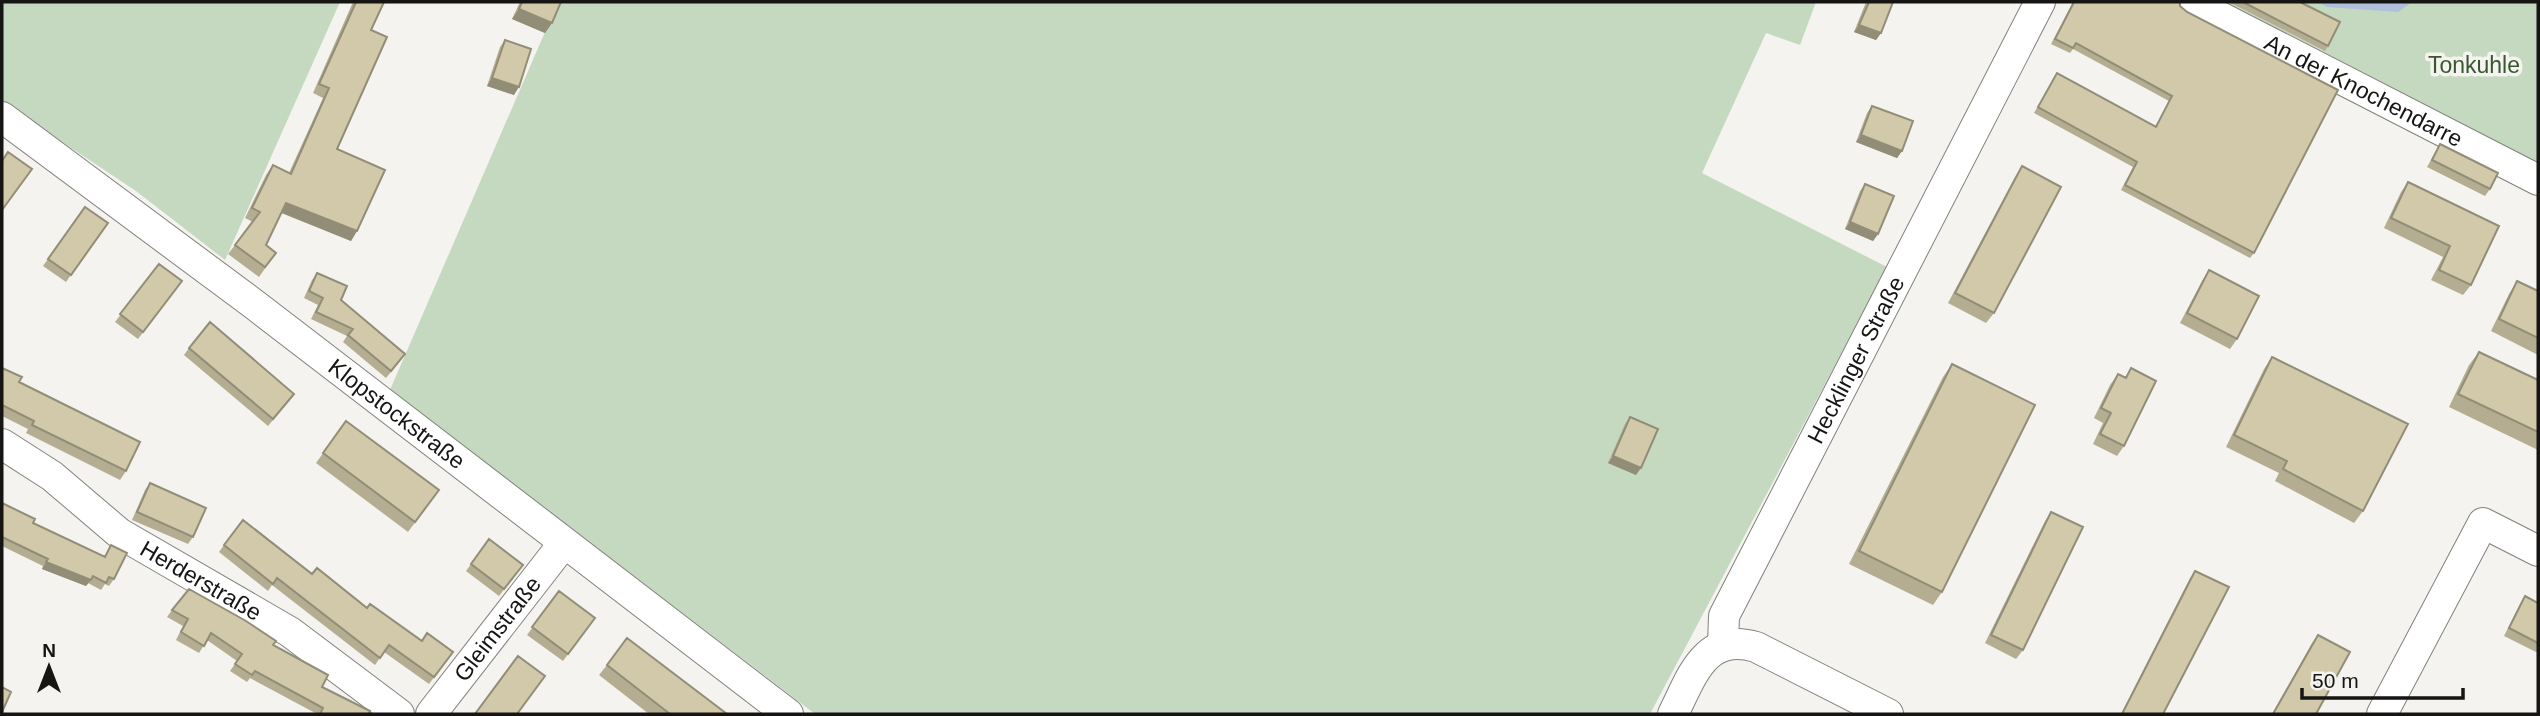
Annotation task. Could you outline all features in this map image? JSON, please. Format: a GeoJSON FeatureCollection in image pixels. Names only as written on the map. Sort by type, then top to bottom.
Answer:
{"type":"FeatureCollection","features":[{"type":"Feature","properties":{"kind":"street","name":"Hecklinger Straße"},"geometry":{"type":"LineString","coordinates":[[1723,645],[1724,616],[2039,2]]}},
{"type":"Feature","properties":{"kind":"street","name":"An der Knochendarre"},"geometry":{"type":"LineString","coordinates":[[2191,2],[2538,180]]}},
{"type":"Feature","properties":{"kind":"street","name":"Klopstockstraße"},"geometry":{"type":"LineString","coordinates":[[2,117],[255,305],[788,714]]}},
{"type":"Feature","properties":{"kind":"street","name":"Herderstraße"},"geometry":{"type":"LineString","coordinates":[[2,444],[52,476],[119,533],[290,632],[399,714]]}},
{"type":"Feature","properties":{"kind":"street"},"geometry":{"type":"LineString","coordinates":[[2382,714],[2483,523],[2538,551]]}},
{"type":"Feature","properties":{"kind":"street","name":"Gleimstraße"},"geometry":{"type":"LineString","coordinates":[[431,714],[564,542]]}},
{"type":"Feature","properties":{"kind":"street"},"geometry":{"type":"LineString","coordinates":[[1673,714],[1703,659],[1723,645],[1756,647],[1888,714]]}},
{"type":"Feature","properties":{"kind":"green space"},"geometry":{"type":"Polygon","coordinates":[[[2,2],[340,2],[225,260],[136,191],[2,102],[2,2]]]}},
{"type":"Feature","properties":{"kind":"green space"},"geometry":{"type":"Polygon","coordinates":[[[558,2],[1816,2],[1800,45],[1766,33],[1702,173],[1887,267],[1650,714],[815,714],[390,390],[558,2]]]}},
{"type":"Feature","properties":{"kind":"green space","name":"Tonkuhle"},"geometry":{"type":"Polygon","coordinates":[[[2212,2],[2538,2],[2538,171],[2212,2]]]}},
{"type":"Feature","properties":{"kind":"water"},"geometry":{"type":"Polygon","coordinates":[[[2318,2],[2412,2],[2398,12],[2327,7],[2318,2]]]}},
{"type":"Feature","properties":{"kind":"building"},"geometry":{"type":"Polygon","coordinates":[[[356,2],[384,2],[371,30],[387,37],[337,149],[385,170],[357,231],[286,203],[266,245],[276,253],[265,267],[235,245],[260,212],[252,208],[273,165],[291,174],[329,88],[319,84],[356,2]]]}},
{"type":"Feature","properties":{"kind":"building"},"geometry":{"type":"Polygon","coordinates":[[[522,2],[561,2],[552,23],[519,9],[522,2]]]}},
{"type":"Feature","properties":{"kind":"building"},"geometry":{"type":"Polygon","coordinates":[[[1869,2],[1893,2],[1881,33],[1859,25],[1869,2]]]}},
{"type":"Feature","properties":{"kind":"building"},"geometry":{"type":"Polygon","coordinates":[[[2074,2],[2180,2],[2180,6],[2187,12],[2338,90],[2254,253],[2125,185],[2137,162],[2038,107],[2057,73],[2156,127],[2172,96],[2076,43],[2073,48],[2055,39],[2074,2]]]}},
{"type":"Feature","properties":{"kind":"building"},"geometry":{"type":"Polygon","coordinates":[[[2243,2],[2300,2],[2340,22],[2328,46],[2243,2]]]}},
{"type":"Feature","properties":{"kind":"building"},"geometry":{"type":"Polygon","coordinates":[[[505,40],[531,49],[519,87],[492,78],[505,40]]]}},
{"type":"Feature","properties":{"kind":"building"},"geometry":{"type":"Polygon","coordinates":[[[1872,106],[1913,121],[1902,151],[1861,135],[1872,106]]]}},
{"type":"Feature","properties":{"kind":"building"},"geometry":{"type":"Polygon","coordinates":[[[2440,144],[2498,173],[2490,189],[2432,160],[2440,144]]]}},
{"type":"Feature","properties":{"kind":"building"},"geometry":{"type":"Polygon","coordinates":[[[8,152],[32,169],[2,210],[2,161],[8,152]]]}},
{"type":"Feature","properties":{"kind":"building"},"geometry":{"type":"Polygon","coordinates":[[[2022,166],[2061,187],[1994,313],[1955,293],[2022,166]]]}},
{"type":"Feature","properties":{"kind":"building"},"geometry":{"type":"Polygon","coordinates":[[[2408,182],[2499,226],[2471,285],[2439,270],[2450,246],[2391,218],[2408,182]]]}},
{"type":"Feature","properties":{"kind":"building"},"geometry":{"type":"Polygon","coordinates":[[[1865,184],[1894,196],[1878,234],[1850,222],[1865,184]]]}},
{"type":"Feature","properties":{"kind":"building"},"geometry":{"type":"Polygon","coordinates":[[[85,207],[108,223],[71,275],[48,259],[85,207]]]}},
{"type":"Feature","properties":{"kind":"building"},"geometry":{"type":"Polygon","coordinates":[[[159,264],[182,281],[143,332],[120,314],[159,264]]]}},
{"type":"Feature","properties":{"kind":"building"},"geometry":{"type":"Polygon","coordinates":[[[2209,270],[2259,296],[2237,339],[2187,313],[2209,270]]]}},
{"type":"Feature","properties":{"kind":"building"},"geometry":{"type":"Polygon","coordinates":[[[317,273],[347,286],[341,300],[405,354],[391,371],[348,335],[353,329],[316,312],[323,298],[309,291],[317,273]]]}},
{"type":"Feature","properties":{"kind":"building"},"geometry":{"type":"Polygon","coordinates":[[[2517,281],[2538,291],[2538,338],[2499,319],[2517,281]]]}},
{"type":"Feature","properties":{"kind":"building"},"geometry":{"type":"Polygon","coordinates":[[[210,322],[294,394],[273,419],[189,348],[210,322]]]}},
{"type":"Feature","properties":{"kind":"building"},"geometry":{"type":"Polygon","coordinates":[[[2479,352],[2538,380],[2538,432],[2458,394],[2479,352]]]}},
{"type":"Feature","properties":{"kind":"building"},"geometry":{"type":"Polygon","coordinates":[[[2272,357],[2408,424],[2363,511],[2283,469],[2287,461],[2234,435],[2272,357]]]}},
{"type":"Feature","properties":{"kind":"building"},"geometry":{"type":"Polygon","coordinates":[[[1952,364],[2035,405],[1942,592],[1859,551],[1952,364]]]}},
{"type":"Feature","properties":{"kind":"building"},"geometry":{"type":"Polygon","coordinates":[[[2,368],[22,377],[19,382],[140,442],[126,471],[32,425],[34,421],[2,405],[2,368]]]}},
{"type":"Feature","properties":{"kind":"building"},"geometry":{"type":"Polygon","coordinates":[[[2131,368],[2156,381],[2124,446],[2100,434],[2111,413],[2101,408],[2118,374],[2126,378],[2131,368]]]}},
{"type":"Feature","properties":{"kind":"building"},"geometry":{"type":"Polygon","coordinates":[[[1630,417],[1658,429],[1641,468],[1613,456],[1630,417]]]}},
{"type":"Feature","properties":{"kind":"building"},"geometry":{"type":"Polygon","coordinates":[[[346,421],[439,490],[415,522],[323,453],[346,421]]]}},
{"type":"Feature","properties":{"kind":"building"},"geometry":{"type":"Polygon","coordinates":[[[150,483],[206,508],[193,537],[137,512],[150,483]]]}},
{"type":"Feature","properties":{"kind":"building"},"geometry":{"type":"Polygon","coordinates":[[[2,503],[35,519],[33,523],[105,557],[111,545],[127,553],[114,579],[109,577],[106,583],[93,576],[91,580],[46,562],[48,559],[2,537],[2,503]]]}},
{"type":"Feature","properties":{"kind":"building"},"geometry":{"type":"Polygon","coordinates":[[[2051,512],[2083,527],[2023,650],[1991,635],[2051,512]]]}},
{"type":"Feature","properties":{"kind":"building"},"geometry":{"type":"Polygon","coordinates":[[[243,520],[312,574],[317,568],[367,608],[370,604],[422,641],[427,633],[453,652],[434,677],[389,645],[380,658],[277,578],[273,584],[224,545],[243,520]]]}},
{"type":"Feature","properties":{"kind":"building"},"geometry":{"type":"Polygon","coordinates":[[[489,539],[523,565],[504,589],[471,564],[489,539]]]}},
{"type":"Feature","properties":{"kind":"building"},"geometry":{"type":"Polygon","coordinates":[[[2195,571],[2229,587],[2163,714],[2122,714],[2195,571]]]}},
{"type":"Feature","properties":{"kind":"building"},"geometry":{"type":"Polygon","coordinates":[[[189,589],[276,641],[273,645],[328,675],[322,687],[370,711],[368,714],[320,714],[323,708],[255,671],[252,675],[235,664],[242,654],[211,633],[204,646],[181,632],[188,619],[172,610],[189,589]]]}},
{"type":"Feature","properties":{"kind":"building"},"geometry":{"type":"Polygon","coordinates":[[[559,591],[595,618],[568,654],[532,627],[559,591]]]}},
{"type":"Feature","properties":{"kind":"building"},"geometry":{"type":"Polygon","coordinates":[[[2525,596],[2538,603],[2538,643],[2509,628],[2525,596]]]}},
{"type":"Feature","properties":{"kind":"building"},"geometry":{"type":"Polygon","coordinates":[[[2318,635],[2350,652],[2316,714],[2273,714],[2318,635]]]}},
{"type":"Feature","properties":{"kind":"building"},"geometry":{"type":"Polygon","coordinates":[[[627,638],[727,714],[670,714],[607,665],[627,638]]]}},
{"type":"Feature","properties":{"kind":"building"},"geometry":{"type":"Polygon","coordinates":[[[518,656],[545,676],[517,714],[475,714],[518,656]]]}},
{"type":"Feature","properties":{"kind":"building"},"geometry":{"type":"Polygon","coordinates":[[[2,687],[11,692],[2,712],[2,687]]]}}]}
